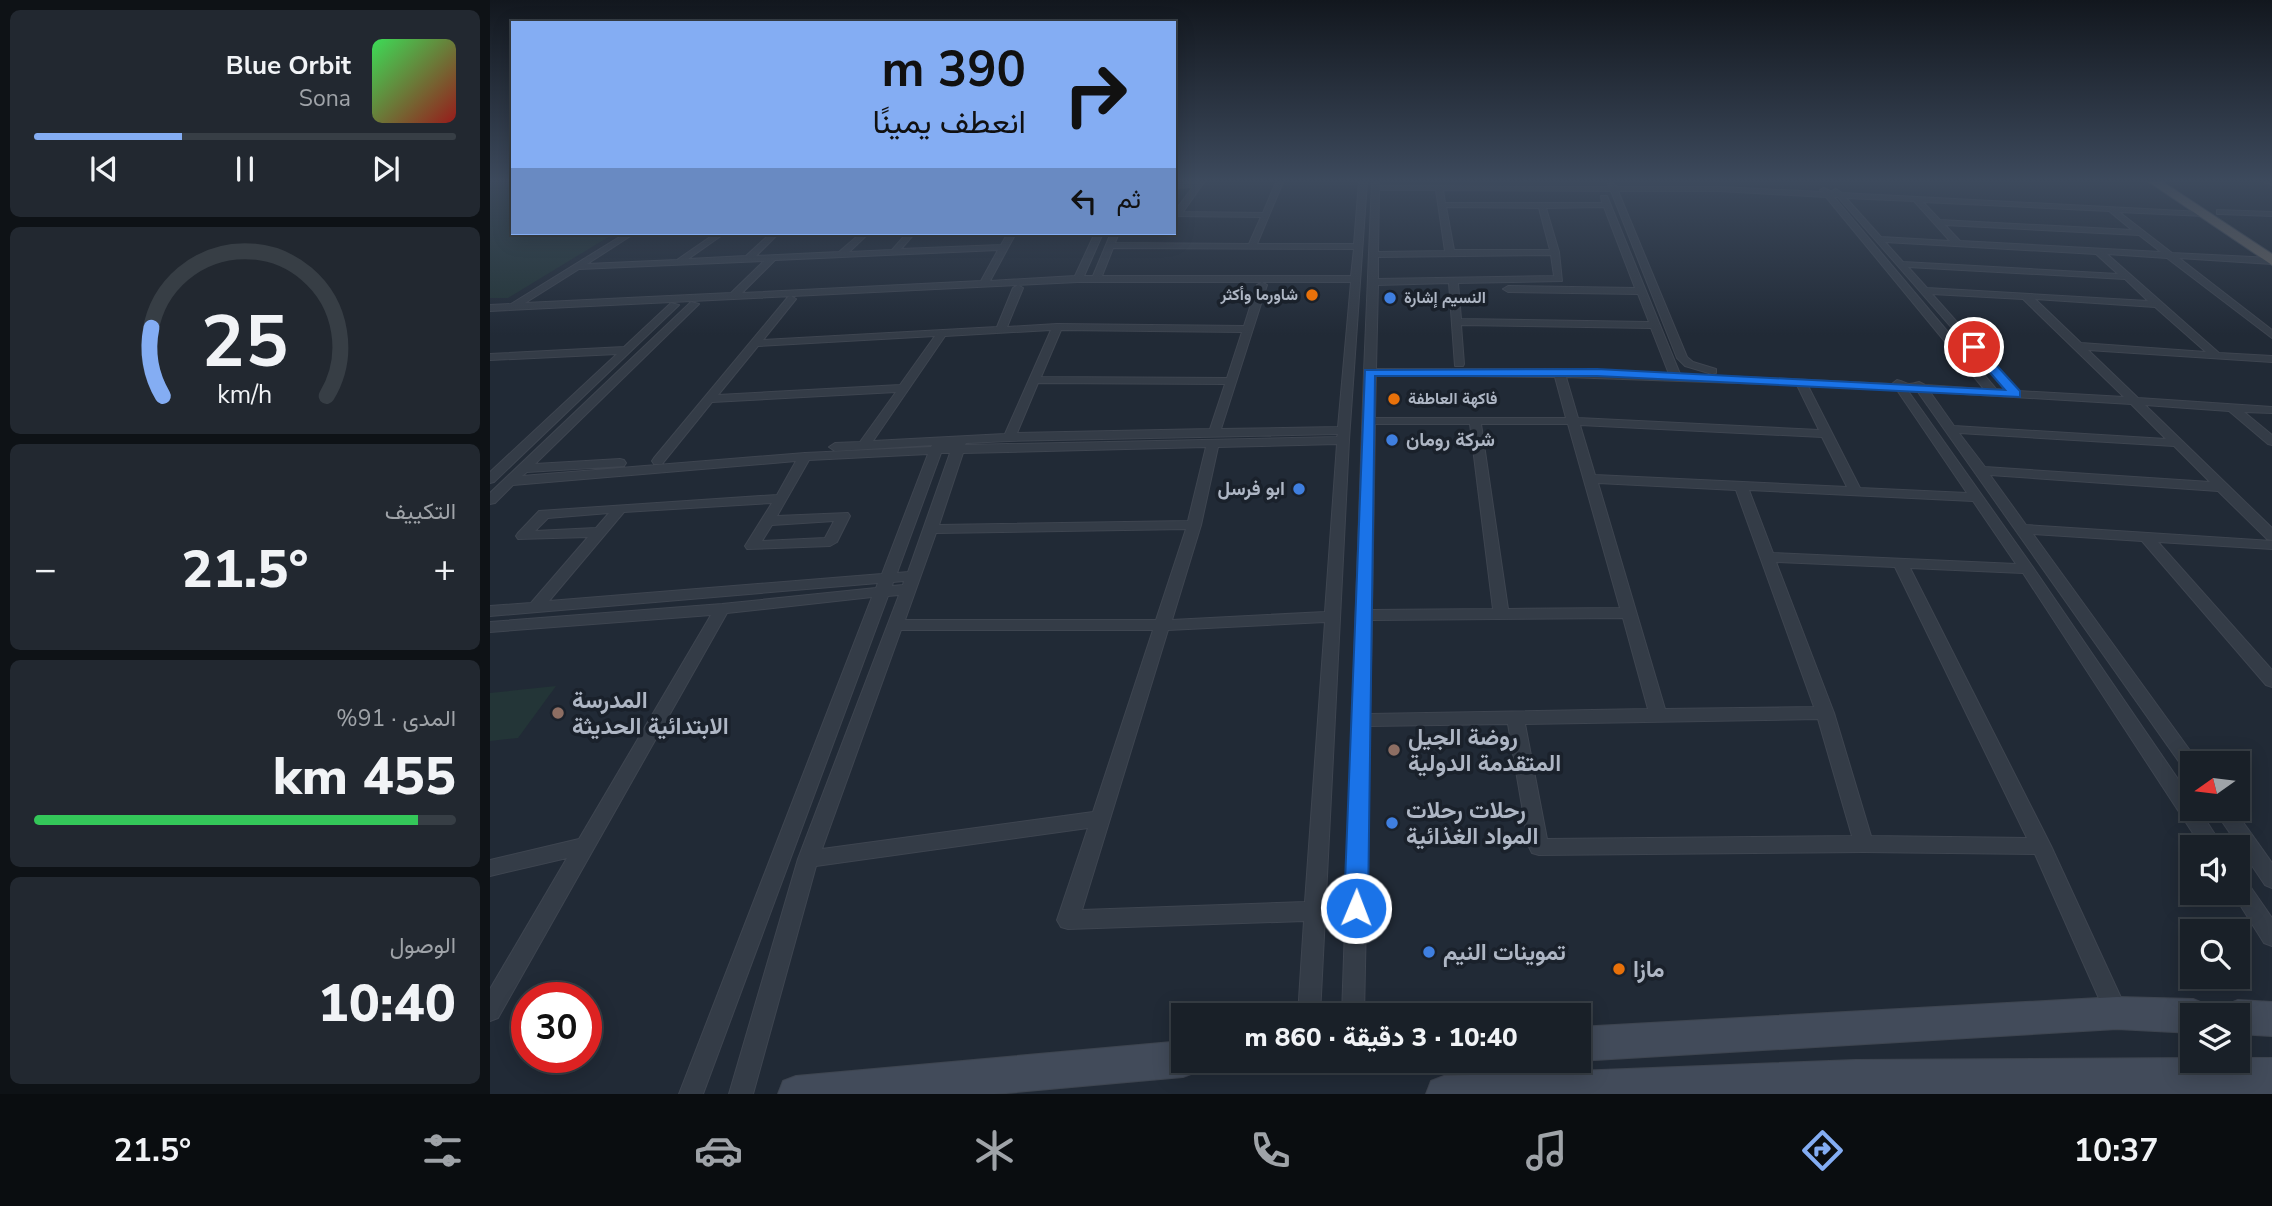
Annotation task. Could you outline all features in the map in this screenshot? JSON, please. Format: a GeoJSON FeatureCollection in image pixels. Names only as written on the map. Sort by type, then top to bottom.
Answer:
{"type":"FeatureCollection","features":[{"type":"Feature","properties":{"kind":"highway"},"geometry":{"type":"LineString","coordinates":[[2230,233],[2272,261]]}},
{"type":"Feature","properties":{"kind":"highway"},"geometry":{"type":"LineString","coordinates":[[2252,233],[2272,246]]}},
{"type":"Feature","properties":{"kind":"main road"},"geometry":{"type":"LineString","coordinates":[[1591,1043],[2117,1013],[2180,1015]]}},
{"type":"Feature","properties":{"kind":"main road"},"geometry":{"type":"LineString","coordinates":[[2250,1017],[2272,1018]]}},
{"type":"Feature","properties":{"kind":"main road"},"geometry":{"type":"LineString","coordinates":[[796,1094],[1171,1060]]}},
{"type":"Feature","properties":{"kind":"main road"},"geometry":{"type":"LineString","coordinates":[[1444,1094],[1716,1089],[1855,1078],[2059,1085],[2272,1076]]}},
{"type":"Feature","properties":{"kind":"street"},"geometry":{"type":"LineString","coordinates":[[1252,246],[1257,233]]}},
{"type":"Feature","properties":{"kind":"street"},"geometry":{"type":"LineString","coordinates":[[1310,1003],[1344,435],[1358,247],[1361,233]]}},
{"type":"Feature","properties":{"kind":"street"},"geometry":{"type":"LineString","coordinates":[[1353,1003],[1374,233]]}},
{"type":"Feature","properties":{"kind":"street"},"geometry":{"type":"LineString","coordinates":[[1446,233],[1450,253]]}},
{"type":"Feature","properties":{"kind":"street"},"geometry":{"type":"LineString","coordinates":[[1550,233],[1561,289]]}},
{"type":"Feature","properties":{"kind":"street"},"geometry":{"type":"LineString","coordinates":[[1618,233],[1673,373]]}},
{"type":"Feature","properties":{"kind":"street"},"geometry":{"type":"LineString","coordinates":[[1631,233],[1682,358],[1689,364],[1713,371]]}},
{"type":"Feature","properties":{"kind":"street"},"geometry":{"type":"LineString","coordinates":[[1865,233],[1993,393]]}},
{"type":"Feature","properties":{"kind":"street"},"geometry":{"type":"LineString","coordinates":[[1873,233],[2015,394]]}},
{"type":"Feature","properties":{"kind":"street"},"geometry":{"type":"LineString","coordinates":[[1948,233],[1958,244]]}},
{"type":"Feature","properties":{"kind":"street"},"geometry":{"type":"LineString","coordinates":[[2141,233],[2272,335]]}},
{"type":"Feature","properties":{"kind":"street"},"geometry":{"type":"LineString","coordinates":[[512,307],[628,235]]}},
{"type":"Feature","properties":{"kind":"street"},"geometry":{"type":"LineString","coordinates":[[680,261],[718,235]]}},
{"type":"Feature","properties":{"kind":"street"},"geometry":{"type":"LineString","coordinates":[[750,257],[773,235]]}},
{"type":"Feature","properties":{"kind":"street"},"geometry":{"type":"LineString","coordinates":[[843,254],[862,235]]}},
{"type":"Feature","properties":{"kind":"street"},"geometry":{"type":"LineString","coordinates":[[895,251],[909,235]]}},
{"type":"Feature","properties":{"kind":"street"},"geometry":{"type":"LineString","coordinates":[[984,283],[1011,235]]}},
{"type":"Feature","properties":{"kind":"street"},"geometry":{"type":"LineString","coordinates":[[1078,279],[1098,235]]}},
{"type":"Feature","properties":{"kind":"street"},"geometry":{"type":"LineString","coordinates":[[1097,278],[1114,235]]}},
{"type":"Feature","properties":{"kind":"street"},"geometry":{"type":"LineString","coordinates":[[1879,239],[2272,261]]}},
{"type":"Feature","properties":{"kind":"street"},"geometry":{"type":"LineString","coordinates":[[1110,245],[1358,247]]}},
{"type":"Feature","properties":{"kind":"street"},"geometry":{"type":"LineString","coordinates":[[576,267],[1004,247]]}},
{"type":"Feature","properties":{"kind":"street"},"geometry":{"type":"LineString","coordinates":[[1374,254],[1555,252]]}},
{"type":"Feature","properties":{"kind":"street"},"geometry":{"type":"LineString","coordinates":[[2099,252],[2216,356]]}},
{"type":"Feature","properties":{"kind":"street"},"geometry":{"type":"LineString","coordinates":[[734,296],[774,256]]}},
{"type":"Feature","properties":{"kind":"street"},"geometry":{"type":"LineString","coordinates":[[1900,264],[2128,277]]}},
{"type":"Feature","properties":{"kind":"street"},"geometry":{"type":"LineString","coordinates":[[490,308],[1097,278],[1355,283]]}},
{"type":"Feature","properties":{"kind":"street"},"geometry":{"type":"LineString","coordinates":[[1454,284],[1559,278]]}},
{"type":"Feature","properties":{"kind":"street"},"geometry":{"type":"LineString","coordinates":[[1373,282],[1641,290]]}},
{"type":"Feature","properties":{"kind":"street"},"geometry":{"type":"LineString","coordinates":[[490,314],[1018,288],[1136,284],[1355,283]]}},
{"type":"Feature","properties":{"kind":"street"},"geometry":{"type":"LineString","coordinates":[[1454,284],[1459,364]]}},
{"type":"Feature","properties":{"kind":"street"},"geometry":{"type":"LineString","coordinates":[[1262,285],[1214,439],[1194,525],[1068,920],[1315,911]]}},
{"type":"Feature","properties":{"kind":"street"},"geometry":{"type":"LineString","coordinates":[[1001,330],[1018,288]]}},
{"type":"Feature","properties":{"kind":"street"},"geometry":{"type":"LineString","coordinates":[[1925,291],[2158,304]]}},
{"type":"Feature","properties":{"kind":"street"},"geometry":{"type":"LineString","coordinates":[[2026,296],[2272,536]]}},
{"type":"Feature","properties":{"kind":"street"},"geometry":{"type":"LineString","coordinates":[[658,461],[791,299]]}},
{"type":"Feature","properties":{"kind":"street"},"geometry":{"type":"LineString","coordinates":[[490,500],[694,304]]}},
{"type":"Feature","properties":{"kind":"street"},"geometry":{"type":"LineString","coordinates":[[490,479],[674,305]]}},
{"type":"Feature","properties":{"kind":"street"},"geometry":{"type":"LineString","coordinates":[[1456,322],[1655,325]]}},
{"type":"Feature","properties":{"kind":"street"},"geometry":{"type":"LineString","coordinates":[[755,343],[1057,327],[1248,329]]}},
{"type":"Feature","properties":{"kind":"street"},"geometry":{"type":"LineString","coordinates":[[1009,437],[1057,327]]}},
{"type":"Feature","properties":{"kind":"street"},"geometry":{"type":"LineString","coordinates":[[866,444],[942,333]]}},
{"type":"Feature","properties":{"kind":"street"},"geometry":{"type":"LineString","coordinates":[[2078,346],[2272,359]]}},
{"type":"Feature","properties":{"kind":"street"},"geometry":{"type":"LineString","coordinates":[[493,359],[627,350]]}},
{"type":"Feature","properties":{"kind":"street"},"geometry":{"type":"LineString","coordinates":[[1370,368],[1459,364],[1673,373],[1801,382],[1897,383]]}},
{"type":"Feature","properties":{"kind":"street"},"geometry":{"type":"LineString","coordinates":[[1370,368],[1673,373],[1713,371],[1918,384],[2007,384],[2272,411]]}},
{"type":"Feature","properties":{"kind":"street"},"geometry":{"type":"LineString","coordinates":[[1559,372],[1658,714]]}},
{"type":"Feature","properties":{"kind":"street"},"geometry":{"type":"LineString","coordinates":[[1034,380],[1231,381]]}},
{"type":"Feature","properties":{"kind":"street"},"geometry":{"type":"LineString","coordinates":[[1801,382],[1855,491]]}},
{"type":"Feature","properties":{"kind":"street"},"geometry":{"type":"LineString","coordinates":[[1897,383],[2027,569],[2205,835]]}},
{"type":"Feature","properties":{"kind":"street"},"geometry":{"type":"LineString","coordinates":[[1918,384],[1993,393],[2272,403]]}},
{"type":"Feature","properties":{"kind":"street"},"geometry":{"type":"LineString","coordinates":[[1918,384],[2181,751]]}},
{"type":"Feature","properties":{"kind":"street"},"geometry":{"type":"LineString","coordinates":[[709,399],[905,388]]}},
{"type":"Feature","properties":{"kind":"street"},"geometry":{"type":"LineString","coordinates":[[2233,408],[2272,441]]}},
{"type":"Feature","properties":{"kind":"street"},"geometry":{"type":"LineString","coordinates":[[1368,421],[1573,421],[1827,434]]}},
{"type":"Feature","properties":{"kind":"street"},"geometry":{"type":"LineString","coordinates":[[1475,421],[1501,614]]}},
{"type":"Feature","properties":{"kind":"street"},"geometry":{"type":"LineString","coordinates":[[1951,429],[2176,443]]}},
{"type":"Feature","properties":{"kind":"street"},"geometry":{"type":"LineString","coordinates":[[510,481],[938,446],[1344,435]]}},
{"type":"Feature","properties":{"kind":"street"},"geometry":{"type":"LineString","coordinates":[[959,445],[1009,437],[1214,439]]}},
{"type":"Feature","properties":{"kind":"street"},"geometry":{"type":"LineString","coordinates":[[523,468],[658,461],[866,444],[938,446]]}},
{"type":"Feature","properties":{"kind":"street"},"geometry":{"type":"LineString","coordinates":[[741,1094],[808,859],[931,529],[959,445]]}},
{"type":"Feature","properties":{"kind":"street"},"geometry":{"type":"LineString","coordinates":[[691,1094],[938,446]]}},
{"type":"Feature","properties":{"kind":"street"},"geometry":{"type":"LineString","coordinates":[[768,521],[844,516],[830,542],[752,545],[805,457]]}},
{"type":"Feature","properties":{"kind":"street"},"geometry":{"type":"LineString","coordinates":[[1981,471],[2221,487]]}},
{"type":"Feature","properties":{"kind":"street"},"geometry":{"type":"LineString","coordinates":[[1590,479],[1976,497]]}},
{"type":"Feature","properties":{"kind":"street"},"geometry":{"type":"LineString","coordinates":[[1741,486],[1825,713],[1864,844]]}},
{"type":"Feature","properties":{"kind":"street"},"geometry":{"type":"LineString","coordinates":[[600,532],[523,536],[544,514],[781,499]]}},
{"type":"Feature","properties":{"kind":"street"},"geometry":{"type":"LineString","coordinates":[[536,607],[620,508]]}},
{"type":"Feature","properties":{"kind":"street"},"geometry":{"type":"LineString","coordinates":[[931,529],[1194,525]]}},
{"type":"Feature","properties":{"kind":"street"},"geometry":{"type":"LineString","coordinates":[[2022,529],[2272,545]]}},
{"type":"Feature","properties":{"kind":"street"},"geometry":{"type":"LineString","coordinates":[[2146,537],[2272,681]]}},
{"type":"Feature","properties":{"kind":"street"},"geometry":{"type":"LineString","coordinates":[[1767,557],[2027,569]]}},
{"type":"Feature","properties":{"kind":"street"},"geometry":{"type":"LineString","coordinates":[[1900,563],[2041,846],[2117,1013]]}},
{"type":"Feature","properties":{"kind":"street"},"geometry":{"type":"LineString","coordinates":[[490,627],[722,608],[910,582]]}},
{"type":"Feature","properties":{"kind":"street"},"geometry":{"type":"LineString","coordinates":[[490,611],[883,586]]}},
{"type":"Feature","properties":{"kind":"street"},"geometry":{"type":"LineString","coordinates":[[490,1010],[722,608]]}},
{"type":"Feature","properties":{"kind":"street"},"geometry":{"type":"LineString","coordinates":[[1363,615],[1629,613]]}},
{"type":"Feature","properties":{"kind":"street"},"geometry":{"type":"LineString","coordinates":[[895,625],[1162,625],[1334,617]]}},
{"type":"Feature","properties":{"kind":"street"},"geometry":{"type":"LineString","coordinates":[[1361,719],[1825,713]]}},
{"type":"Feature","properties":{"kind":"street"},"geometry":{"type":"LineString","coordinates":[[1515,716],[1539,847],[1864,844],[2041,846]]}},
{"type":"Feature","properties":{"kind":"street"},"geometry":{"type":"LineString","coordinates":[[808,859],[1100,819]]}},
{"type":"Feature","properties":{"kind":"street"},"geometry":{"type":"LineString","coordinates":[[2231,821],[2272,879]]}},
{"type":"Feature","properties":{"kind":"street"},"geometry":{"type":"LineString","coordinates":[[490,868],[583,846]]}},
{"type":"Feature","properties":{"kind":"street"},"geometry":{"type":"LineString","coordinates":[[2250,903],[2272,936]]}},
{"type":"Feature","properties":{"kind":"shaded area"},"geometry":{"type":"Polygon","coordinates":[[[490,233],[612,235],[508,298],[490,298],[490,233]]]}},
{"type":"Feature","properties":{"kind":"shaded area"},"geometry":{"type":"Polygon","coordinates":[[[556,686],[518,738],[490,741],[490,693],[556,686]]]}},
{"type":"Feature","properties":{"kind":"place","name":"شاورما وأكثر"},"geometry":{"type":"Point","coordinates":[1312,295]}},
{"type":"Feature","properties":{"kind":"place","name":"النسيم إشارة"},"geometry":{"type":"Point","coordinates":[1390,298]}},
{"type":"Feature","properties":{"kind":"place","name":"فاكهة العاطفة"},"geometry":{"type":"Point","coordinates":[1394,399]}},
{"type":"Feature","properties":{"kind":"place","name":"شركة رومان"},"geometry":{"type":"Point","coordinates":[1392,440]}},
{"type":"Feature","properties":{"kind":"place","name":"ابو فرسل"},"geometry":{"type":"Point","coordinates":[1299,489]}},
{"type":"Feature","properties":{"kind":"place","name":"المدرسة الابتدائية الحديثة"},"geometry":{"type":"Point","coordinates":[558,713]}},
{"type":"Feature","properties":{"kind":"place","name":"روضة الجيل المتقدمة الدولية"},"geometry":{"type":"Point","coordinates":[1394,750]}},
{"type":"Feature","properties":{"kind":"place","name":"رحلات رحلات المواد الغذائية"},"geometry":{"type":"Point","coordinates":[1392,823]}},
{"type":"Feature","properties":{"kind":"place","name":"تموينات النيم"},"geometry":{"type":"Point","coordinates":[1429,952]}},
{"type":"Feature","properties":{"kind":"place","name":"مازا"},"geometry":{"type":"Point","coordinates":[1619,969]}},
{"type":"Feature","properties":{"kind":"route"},"geometry":{"type":"LineString","coordinates":[[1356,908],[1369,372],[1597,373],[2015,394],[1974,347]]}}]}
